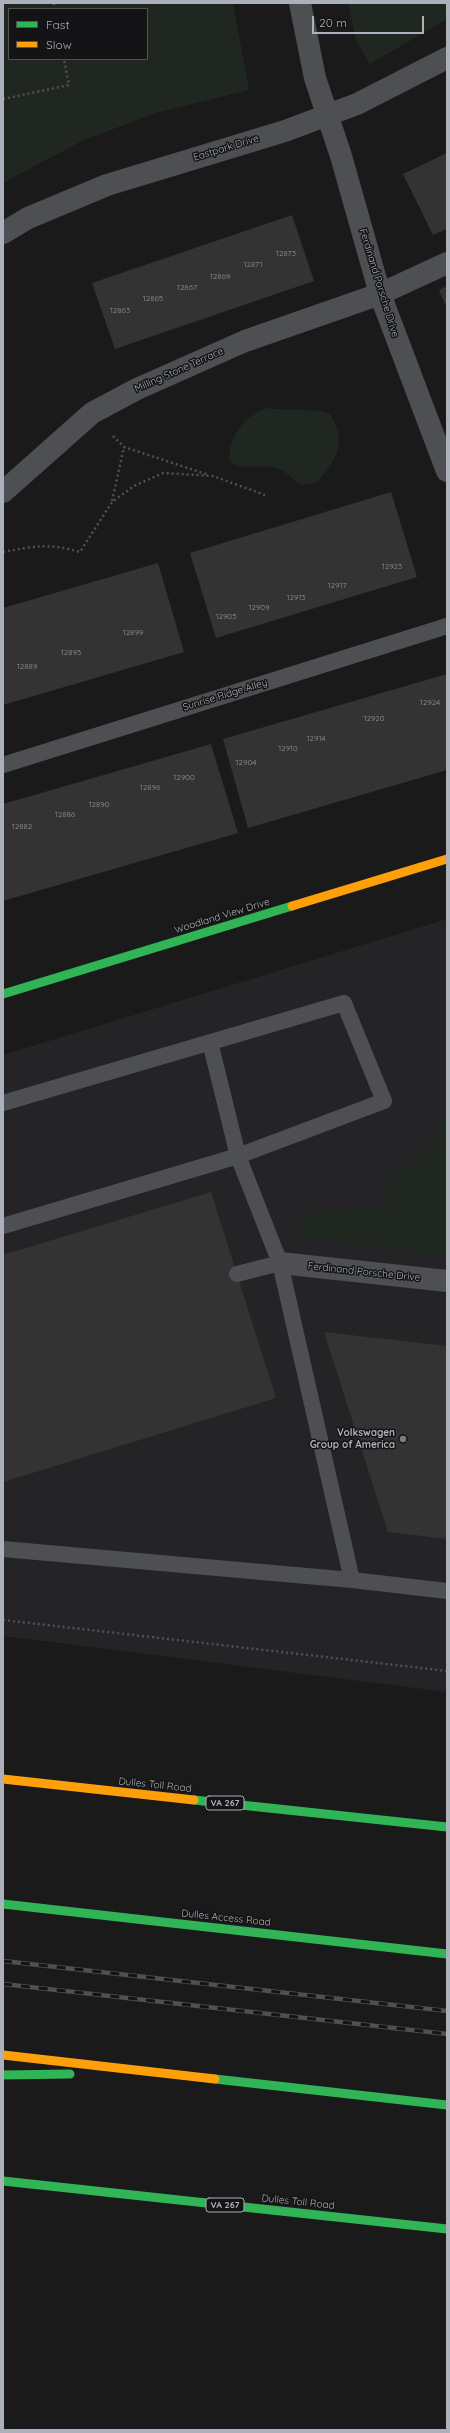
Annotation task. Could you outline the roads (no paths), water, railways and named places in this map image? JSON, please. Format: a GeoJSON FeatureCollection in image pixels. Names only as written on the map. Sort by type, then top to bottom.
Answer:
{"type":"FeatureCollection","features":[{"type":"Feature","properties":{"kind":"main road","name":"Woodland View Drive"},"geometry":{"type":"LineString","coordinates":[[3,994],[447,859]]}},
{"type":"Feature","properties":{"kind":"main road","name":"Dulles Toll Road"},"geometry":{"type":"LineString","coordinates":[[3,1780],[447,1827]]}},
{"type":"Feature","properties":{"kind":"main road","name":"Dulles Access Road"},"geometry":{"type":"LineString","coordinates":[[3,1904],[447,1954]]}},
{"type":"Feature","properties":{"kind":"main road"},"geometry":{"type":"LineString","coordinates":[[3,2055],[447,2104]]}},
{"type":"Feature","properties":{"kind":"main road"},"geometry":{"type":"LineString","coordinates":[[3,2075],[164,2073]]}},
{"type":"Feature","properties":{"kind":"main road","name":"Dulles Toll Road"},"geometry":{"type":"LineString","coordinates":[[3,2181],[447,2229]]}},
{"type":"Feature","properties":{"kind":"street","name":"Ferdinand Porsche Drive"},"geometry":{"type":"LineString","coordinates":[[300,3],[314,78],[328,114],[380,294],[447,471]]}},
{"type":"Feature","properties":{"kind":"street","name":"Eastpark Drive"},"geometry":{"type":"LineString","coordinates":[[3,233],[28,218],[107,185],[284,131],[357,104],[447,58]]}},
{"type":"Feature","properties":{"kind":"street","name":"Milling Stone Terrace"},"geometry":{"type":"LineString","coordinates":[[3,492],[92,413],[137,389],[245,340],[380,294],[447,263]]}},
{"type":"Feature","properties":{"kind":"street","name":"Ferdinand Porsche Drive"},"geometry":{"type":"LineString","coordinates":[[280,1262],[447,1281]]}},
{"type":"Feature","properties":{"kind":"lane","name":"Sunrise Ridge Alley"},"geometry":{"type":"LineString","coordinates":[[3,765],[447,626]]}},
{"type":"Feature","properties":{"kind":"lane"},"geometry":{"type":"LineString","coordinates":[[3,1103],[344,1002],[384,1101],[238,1156],[3,1226]]}},
{"type":"Feature","properties":{"kind":"lane"},"geometry":{"type":"LineString","coordinates":[[210,1042],[238,1156],[280,1262],[352,1580]]}},
{"type":"Feature","properties":{"kind":"lane"},"geometry":{"type":"LineString","coordinates":[[237,1274],[280,1262]]}},
{"type":"Feature","properties":{"kind":"lane"},"geometry":{"type":"LineString","coordinates":[[3,1549],[352,1580],[447,1591]]}},
{"type":"Feature","properties":{"kind":"railway"},"geometry":{"type":"LineString","coordinates":[[3,1961],[447,2011]]}},
{"type":"Feature","properties":{"kind":"railway"},"geometry":{"type":"LineString","coordinates":[[3,1984],[447,2034]]}},
{"type":"Feature","properties":{"kind":"place","name":"Volkswagen Group of America"},"geometry":{"type":"Point","coordinates":[403,1439]}}]}
